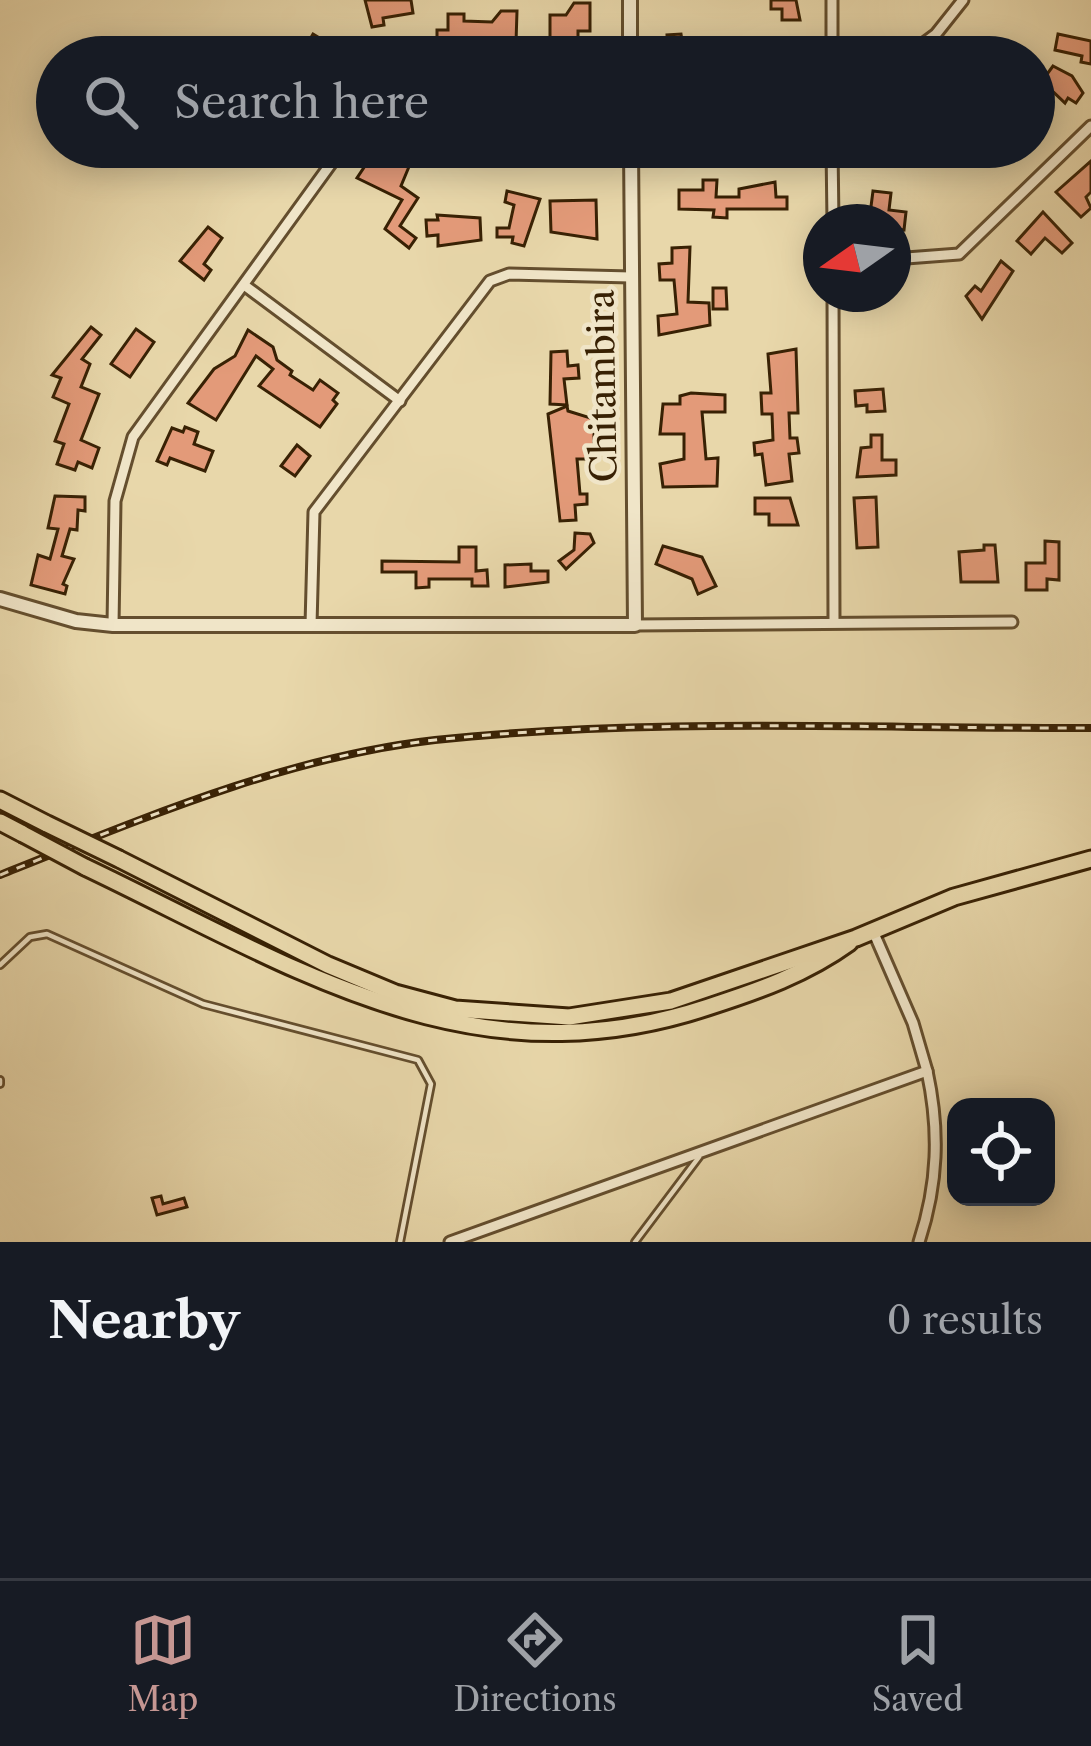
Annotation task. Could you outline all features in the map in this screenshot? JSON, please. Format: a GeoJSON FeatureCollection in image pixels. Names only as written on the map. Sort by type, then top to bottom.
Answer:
{"type":"FeatureCollection","features":[{"type":"Feature","properties":{"kind":"highway"},"geometry":{"type":"LineString","coordinates":[[0,800],[288,946],[395,993],[455,1009],[521,1016],[608,1013],[670,1001],[864,935],[954,896],[1091,859]]}},
{"type":"Feature","properties":{"kind":"highway"},"geometry":{"type":"LineString","coordinates":[[0,822],[320,980],[390,1008],[520,1034],[569,1036],[674,1018],[818,965],[864,935]]}},
{"type":"Feature","properties":{"kind":"street"},"geometry":{"type":"LineString","coordinates":[[630,0],[630,36]]}},
{"type":"Feature","properties":{"kind":"street"},"geometry":{"type":"LineString","coordinates":[[832,0],[832,36]]}},
{"type":"Feature","properties":{"kind":"street"},"geometry":{"type":"LineString","coordinates":[[933,36],[963,0]]}},
{"type":"Feature","properties":{"kind":"street"},"geometry":{"type":"LineString","coordinates":[[1055,161],[1091,126]]}},
{"type":"Feature","properties":{"kind":"street"},"geometry":{"type":"LineString","coordinates":[[113,625],[115,501],[133,437],[328,168]]}},
{"type":"Feature","properties":{"kind":"street","name":"Chitambira"},"geometry":{"type":"LineString","coordinates":[[631,168],[634,625]]}},
{"type":"Feature","properties":{"kind":"street"},"geometry":{"type":"LineString","coordinates":[[832,168],[833,204]]}},
{"type":"Feature","properties":{"kind":"street"},"geometry":{"type":"LineString","coordinates":[[911,258],[958,254],[1047,168]]}},
{"type":"Feature","properties":{"kind":"street"},"geometry":{"type":"LineString","coordinates":[[310,625],[314,512],[490,281],[509,274],[632,277]]}},
{"type":"Feature","properties":{"kind":"street"},"geometry":{"type":"LineString","coordinates":[[244,285],[400,400]]}},
{"type":"Feature","properties":{"kind":"street"},"geometry":{"type":"LineString","coordinates":[[833,312],[834,622]]}},
{"type":"Feature","properties":{"kind":"street"},"geometry":{"type":"LineString","coordinates":[[0,599],[76,621],[113,625],[1012,622]]}},
{"type":"Feature","properties":{"kind":"street"},"geometry":{"type":"LineString","coordinates":[[864,935],[913,1024],[937,1119],[936,1166],[919,1242]]}},
{"type":"Feature","properties":{"kind":"street"},"geometry":{"type":"LineString","coordinates":[[450,1242],[927,1071]]}},
{"type":"Feature","properties":{"kind":"lane"},"geometry":{"type":"LineString","coordinates":[[0,965],[29,937],[47,934],[203,1004],[418,1060],[431,1084],[400,1242]]}},
{"type":"Feature","properties":{"kind":"lane"},"geometry":{"type":"LineString","coordinates":[[635,1242],[695,1168],[700,1152]]}},
{"type":"Feature","properties":{"kind":"building"},"geometry":{"type":"Polygon","coordinates":[[[365,0],[411,0],[413,13],[383,18],[384,25],[372,27],[365,0]]]}},
{"type":"Feature","properties":{"kind":"building"},"geometry":{"type":"Polygon","coordinates":[[[771,0],[796,0],[800,20],[782,20],[782,9],[771,9],[771,0]]]}},
{"type":"Feature","properties":{"kind":"building"},"geometry":{"type":"Polygon","coordinates":[[[574,3],[590,3],[590,31],[550,36],[550,15],[566,15],[574,3]]]}},
{"type":"Feature","properties":{"kind":"building"},"geometry":{"type":"Polygon","coordinates":[[[501,11],[517,11],[516,36],[437,36],[437,30],[448,30],[448,14],[464,14],[464,21],[492,22],[501,11]]]}},
{"type":"Feature","properties":{"kind":"building"},"geometry":{"type":"Polygon","coordinates":[[[1058,34],[1091,41],[1091,64],[1081,62],[1082,56],[1055,50],[1058,34]]]}},
{"type":"Feature","properties":{"kind":"building"},"geometry":{"type":"Polygon","coordinates":[[[1055,67],[1072,76],[1083,93],[1076,103],[1068,98],[1065,103],[1055,93],[1055,67]]]}},
{"type":"Feature","properties":{"kind":"building"},"geometry":{"type":"Polygon","coordinates":[[[1091,161],[1091,192],[1086,197],[1091,208],[1081,217],[1056,192],[1091,161]]]}},
{"type":"Feature","properties":{"kind":"building"},"geometry":{"type":"Polygon","coordinates":[[[364,168],[408,168],[401,186],[418,198],[400,226],[416,238],[409,248],[385,229],[402,200],[357,178],[364,168]]]}},
{"type":"Feature","properties":{"kind":"building"},"geometry":{"type":"Polygon","coordinates":[[[703,180],[717,180],[716,197],[739,197],[739,189],[775,182],[776,197],[787,197],[787,209],[727,209],[727,218],[713,217],[714,210],[679,209],[679,190],[703,190],[703,180]]]}},
{"type":"Feature","properties":{"kind":"building"},"geometry":{"type":"Polygon","coordinates":[[[507,191],[540,199],[524,246],[512,243],[513,237],[497,237],[497,228],[509,228],[514,205],[505,202],[507,191]]]}},
{"type":"Feature","properties":{"kind":"building"},"geometry":{"type":"Polygon","coordinates":[[[873,191],[891,193],[890,204],[871,204],[873,191]]]}},
{"type":"Feature","properties":{"kind":"building"},"geometry":{"type":"Polygon","coordinates":[[[596,200],[597,239],[551,232],[550,201],[596,200]]]}},
{"type":"Feature","properties":{"kind":"building"},"geometry":{"type":"Polygon","coordinates":[[[1043,212],[1072,243],[1062,253],[1045,238],[1031,254],[1017,241],[1043,212]]]}},
{"type":"Feature","properties":{"kind":"building"},"geometry":{"type":"Polygon","coordinates":[[[437,215],[480,218],[481,240],[438,246],[438,235],[427,236],[426,220],[438,220],[437,215]]]}},
{"type":"Feature","properties":{"kind":"building"},"geometry":{"type":"Polygon","coordinates":[[[208,227],[222,238],[204,264],[211,270],[204,280],[180,261],[208,227]]]}},
{"type":"Feature","properties":{"kind":"building"},"geometry":{"type":"Polygon","coordinates":[[[690,247],[688,302],[709,303],[710,325],[659,335],[658,316],[677,314],[674,280],[660,280],[659,264],[672,263],[672,248],[690,247]]]}},
{"type":"Feature","properties":{"kind":"building"},"geometry":{"type":"Polygon","coordinates":[[[1001,261],[1013,271],[982,319],[966,296],[975,286],[981,291],[1001,261]]]}},
{"type":"Feature","properties":{"kind":"building"},"geometry":{"type":"Polygon","coordinates":[[[713,288],[726,288],[727,309],[713,309],[713,288]]]}},
{"type":"Feature","properties":{"kind":"building"},"geometry":{"type":"Polygon","coordinates":[[[91,327],[101,335],[82,359],[90,364],[81,387],[99,394],[81,440],[99,448],[92,468],[78,462],[75,470],[57,464],[64,444],[55,441],[69,404],[53,397],[61,378],[52,375],[91,327]]]}},
{"type":"Feature","properties":{"kind":"building"},"geometry":{"type":"Polygon","coordinates":[[[136,329],[154,342],[130,377],[111,364],[136,329]]]}},
{"type":"Feature","properties":{"kind":"building"},"geometry":{"type":"Polygon","coordinates":[[[248,330],[273,347],[277,360],[292,371],[290,375],[313,390],[320,380],[338,393],[333,400],[337,404],[320,427],[259,386],[273,369],[256,356],[216,420],[188,403],[214,369],[235,356],[248,330]]]}},
{"type":"Feature","properties":{"kind":"building"},"geometry":{"type":"Polygon","coordinates":[[[796,349],[798,413],[789,413],[790,438],[797,438],[799,453],[789,454],[792,481],[766,485],[762,454],[755,455],[754,443],[773,440],[772,414],[762,414],[761,393],[771,393],[768,354],[796,349]]]}},
{"type":"Feature","properties":{"kind":"building"},"geometry":{"type":"Polygon","coordinates":[[[567,351],[568,366],[578,365],[579,378],[564,379],[567,405],[550,404],[551,352],[567,351]]]}},
{"type":"Feature","properties":{"kind":"building"},"geometry":{"type":"Polygon","coordinates":[[[883,389],[885,411],[867,412],[867,405],[856,406],[855,391],[883,389]]]}},
{"type":"Feature","properties":{"kind":"building"},"geometry":{"type":"Polygon","coordinates":[[[725,395],[725,412],[702,412],[706,459],[718,458],[717,486],[663,487],[660,464],[684,459],[684,434],[660,434],[663,404],[680,404],[680,396],[725,395]]]}},
{"type":"Feature","properties":{"kind":"building"},"geometry":{"type":"Polygon","coordinates":[[[567,406],[568,411],[594,419],[594,459],[577,459],[580,494],[587,494],[587,504],[575,505],[576,520],[560,521],[548,414],[567,406]]]}},
{"type":"Feature","properties":{"kind":"building"},"geometry":{"type":"Polygon","coordinates":[[[185,427],[198,432],[194,444],[213,451],[205,471],[170,458],[167,465],[157,461],[172,428],[183,432],[185,427]]]}},
{"type":"Feature","properties":{"kind":"building"},"geometry":{"type":"Polygon","coordinates":[[[871,435],[882,435],[882,460],[896,460],[896,475],[857,477],[861,448],[871,447],[871,435]]]}},
{"type":"Feature","properties":{"kind":"building"},"geometry":{"type":"Polygon","coordinates":[[[297,445],[310,456],[295,476],[281,466],[297,445]]]}},
{"type":"Feature","properties":{"kind":"building"},"geometry":{"type":"Polygon","coordinates":[[[55,496],[85,497],[85,511],[78,510],[77,530],[70,529],[62,556],[74,559],[63,584],[65,594],[31,585],[38,555],[50,559],[58,529],[48,528],[55,496]]]}},
{"type":"Feature","properties":{"kind":"building"},"geometry":{"type":"Polygon","coordinates":[[[876,497],[878,547],[857,548],[854,498],[876,497]]]}},
{"type":"Feature","properties":{"kind":"building"},"geometry":{"type":"Polygon","coordinates":[[[755,498],[790,498],[798,525],[769,525],[769,514],[755,514],[755,498]]]}},
{"type":"Feature","properties":{"kind":"building"},"geometry":{"type":"Polygon","coordinates":[[[575,533],[590,534],[594,543],[566,569],[559,561],[574,550],[575,533]]]}},
{"type":"Feature","properties":{"kind":"building"},"geometry":{"type":"Polygon","coordinates":[[[1045,541],[1059,542],[1059,580],[1047,579],[1047,590],[1026,590],[1026,563],[1045,563],[1045,541]]]}},
{"type":"Feature","properties":{"kind":"building"},"geometry":{"type":"Polygon","coordinates":[[[984,545],[995,545],[998,582],[961,582],[959,552],[984,550],[984,545]]]}},
{"type":"Feature","properties":{"kind":"building"},"geometry":{"type":"Polygon","coordinates":[[[663,546],[702,557],[716,586],[698,594],[692,579],[656,564],[663,546]]]}},
{"type":"Feature","properties":{"kind":"building"},"geometry":{"type":"Polygon","coordinates":[[[459,547],[476,547],[476,571],[487,570],[488,586],[472,586],[472,579],[429,579],[429,587],[416,588],[416,572],[382,572],[382,561],[459,562],[459,547]]]}},
{"type":"Feature","properties":{"kind":"building"},"geometry":{"type":"Polygon","coordinates":[[[531,564],[531,571],[548,571],[548,582],[505,587],[505,565],[531,564]]]}},
{"type":"Feature","properties":{"kind":"building"},"geometry":{"type":"Polygon","coordinates":[[[161,1196],[163,1204],[184,1198],[187,1207],[157,1215],[152,1198],[161,1196]]]}},
{"type":"Feature","properties":{"kind":"railway"},"geometry":{"type":"LineString","coordinates":[[0,875],[213,793],[323,761],[435,740],[680,726],[1091,728]]}}]}
